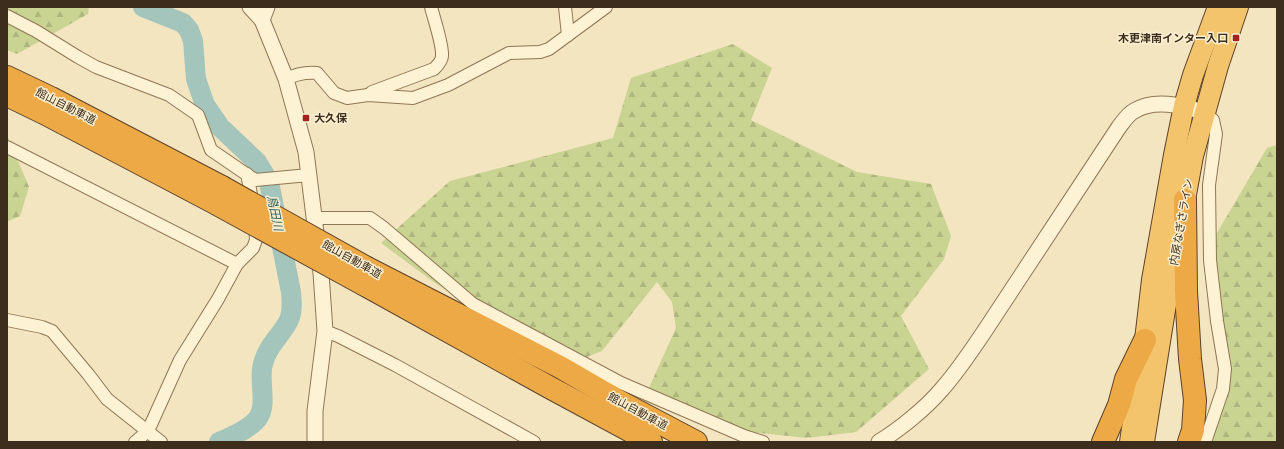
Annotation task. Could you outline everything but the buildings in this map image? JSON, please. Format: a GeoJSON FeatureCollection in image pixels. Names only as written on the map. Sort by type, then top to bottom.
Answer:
{"type":"FeatureCollection","features":[{"type":"Feature","properties":{"kind":"highway","name":"内房なぎさライン"},"geometry":{"type":"LineString","coordinates":[[1130,442],[1153,273],[1174,155],[1184,106],[1195,69],[1218,7]]}},
{"type":"Feature","properties":{"kind":"highway","name":"内房なぎさライン"},"geometry":{"type":"LineString","coordinates":[[1144,442],[1192,156],[1218,66],[1238,7]]}},
{"type":"Feature","properties":{"kind":"highway","name":"館山自動車道"},"geometry":{"type":"LineString","coordinates":[[7,77],[52,98],[220,195],[366,276],[560,367],[624,404],[696,442]]}},
{"type":"Feature","properties":{"kind":"highway","name":"館山自動車道"},"geometry":{"type":"LineString","coordinates":[[7,95],[220,195]]}},
{"type":"Feature","properties":{"kind":"highway"},"geometry":{"type":"LineString","coordinates":[[1184,200],[1186,291],[1190,359],[1195,400],[1193,430],[1189,442]]}},
{"type":"Feature","properties":{"kind":"highway","name":"館山自動車道"},"geometry":{"type":"LineString","coordinates":[[366,276],[387,297],[651,442]]}},
{"type":"Feature","properties":{"kind":"highway"},"geometry":{"type":"LineString","coordinates":[[387,297],[546,393],[620,442]]}},
{"type":"Feature","properties":{"kind":"highway"},"geometry":{"type":"LineString","coordinates":[[1103,442],[1119,405],[1126,379],[1145,340]]}},
{"type":"Feature","properties":{"kind":"highway"},"geometry":{"type":"LineString","coordinates":[[624,404],[712,442]]}},
{"type":"Feature","properties":{"kind":"street"},"geometry":{"type":"LineString","coordinates":[[250,7],[264,13],[286,79],[306,152],[321,273],[325,331],[315,411],[315,442]]}},
{"type":"Feature","properties":{"kind":"street"},"geometry":{"type":"LineString","coordinates":[[368,95],[372,92],[434,69],[438,64],[442,58],[441,48],[431,7]]}},
{"type":"Feature","properties":{"kind":"street"},"geometry":{"type":"LineString","coordinates":[[565,7],[568,35]]}},
{"type":"Feature","properties":{"kind":"street"},"geometry":{"type":"LineString","coordinates":[[286,79],[309,72],[318,73],[334,93],[347,98],[368,95],[413,98],[448,85],[509,54],[540,52],[549,49],[606,7]]}},
{"type":"Feature","properties":{"kind":"street"},"geometry":{"type":"LineString","coordinates":[[7,16],[96,67],[169,95],[198,115],[210,150],[255,180],[309,175]]}},
{"type":"Feature","properties":{"kind":"street"},"geometry":{"type":"LineString","coordinates":[[879,442],[921,410],[942,389],[961,365],[1119,127],[1133,112],[1146,105],[1166,104],[1184,106],[1204,112],[1213,120],[1216,134],[1209,185],[1210,260],[1216,321],[1225,369],[1223,389],[1205,442]]}},
{"type":"Feature","properties":{"kind":"street"},"geometry":{"type":"LineString","coordinates":[[7,147],[237,264]]}},
{"type":"Feature","properties":{"kind":"street"},"geometry":{"type":"LineString","coordinates":[[135,442],[148,431],[180,360],[218,299],[237,264],[253,248],[256,240],[254,210],[247,174]]}},
{"type":"Feature","properties":{"kind":"street"},"geometry":{"type":"LineString","coordinates":[[314,218],[370,218],[384,228],[473,304],[621,383],[744,436],[763,442]]}},
{"type":"Feature","properties":{"kind":"street"},"geometry":{"type":"LineString","coordinates":[[7,320],[42,327],[52,331],[107,398],[161,442]]}},
{"type":"Feature","properties":{"kind":"street"},"geometry":{"type":"LineString","coordinates":[[325,331],[395,365],[534,442]]}},
{"type":"Feature","properties":{"kind":"green space"},"geometry":{"type":"Polygon","coordinates":[[[7,7],[89,7],[88,14],[17,54],[7,50],[7,7]]]}},
{"type":"Feature","properties":{"kind":"green space"},"geometry":{"type":"Polygon","coordinates":[[[733,44],[772,68],[751,120],[857,172],[931,184],[951,236],[944,259],[901,316],[929,369],[856,432],[807,438],[722,429],[643,401],[676,328],[672,302],[657,282],[602,351],[569,364],[435,283],[381,243],[450,181],[613,138],[631,78],[733,44]]]}},
{"type":"Feature","properties":{"kind":"green space"},"geometry":{"type":"Polygon","coordinates":[[[7,135],[29,187],[20,216],[7,222],[7,135]]]}},
{"type":"Feature","properties":{"kind":"green space"},"geometry":{"type":"Polygon","coordinates":[[[1277,145],[1277,442],[1210,442],[1225,403],[1215,306],[1211,243],[1267,148],[1277,145]]]}},
{"type":"Feature","properties":{"kind":"waterway","name":"鳥田川"},"geometry":{"type":"LineString","coordinates":[[143,7],[183,23],[189,30],[193,41],[196,79],[205,105],[220,127],[257,162],[269,182],[291,292],[292,307],[290,319],[274,342],[265,357],[263,364],[263,399],[261,412],[255,422],[246,429],[219,442]]}},
{"type":"Feature","properties":{"kind":"place","name":"木更津南インター入口"},"geometry":{"type":"Point","coordinates":[1236,38]}},
{"type":"Feature","properties":{"kind":"place","name":"大久保"},"geometry":{"type":"Point","coordinates":[306,118]}}]}
